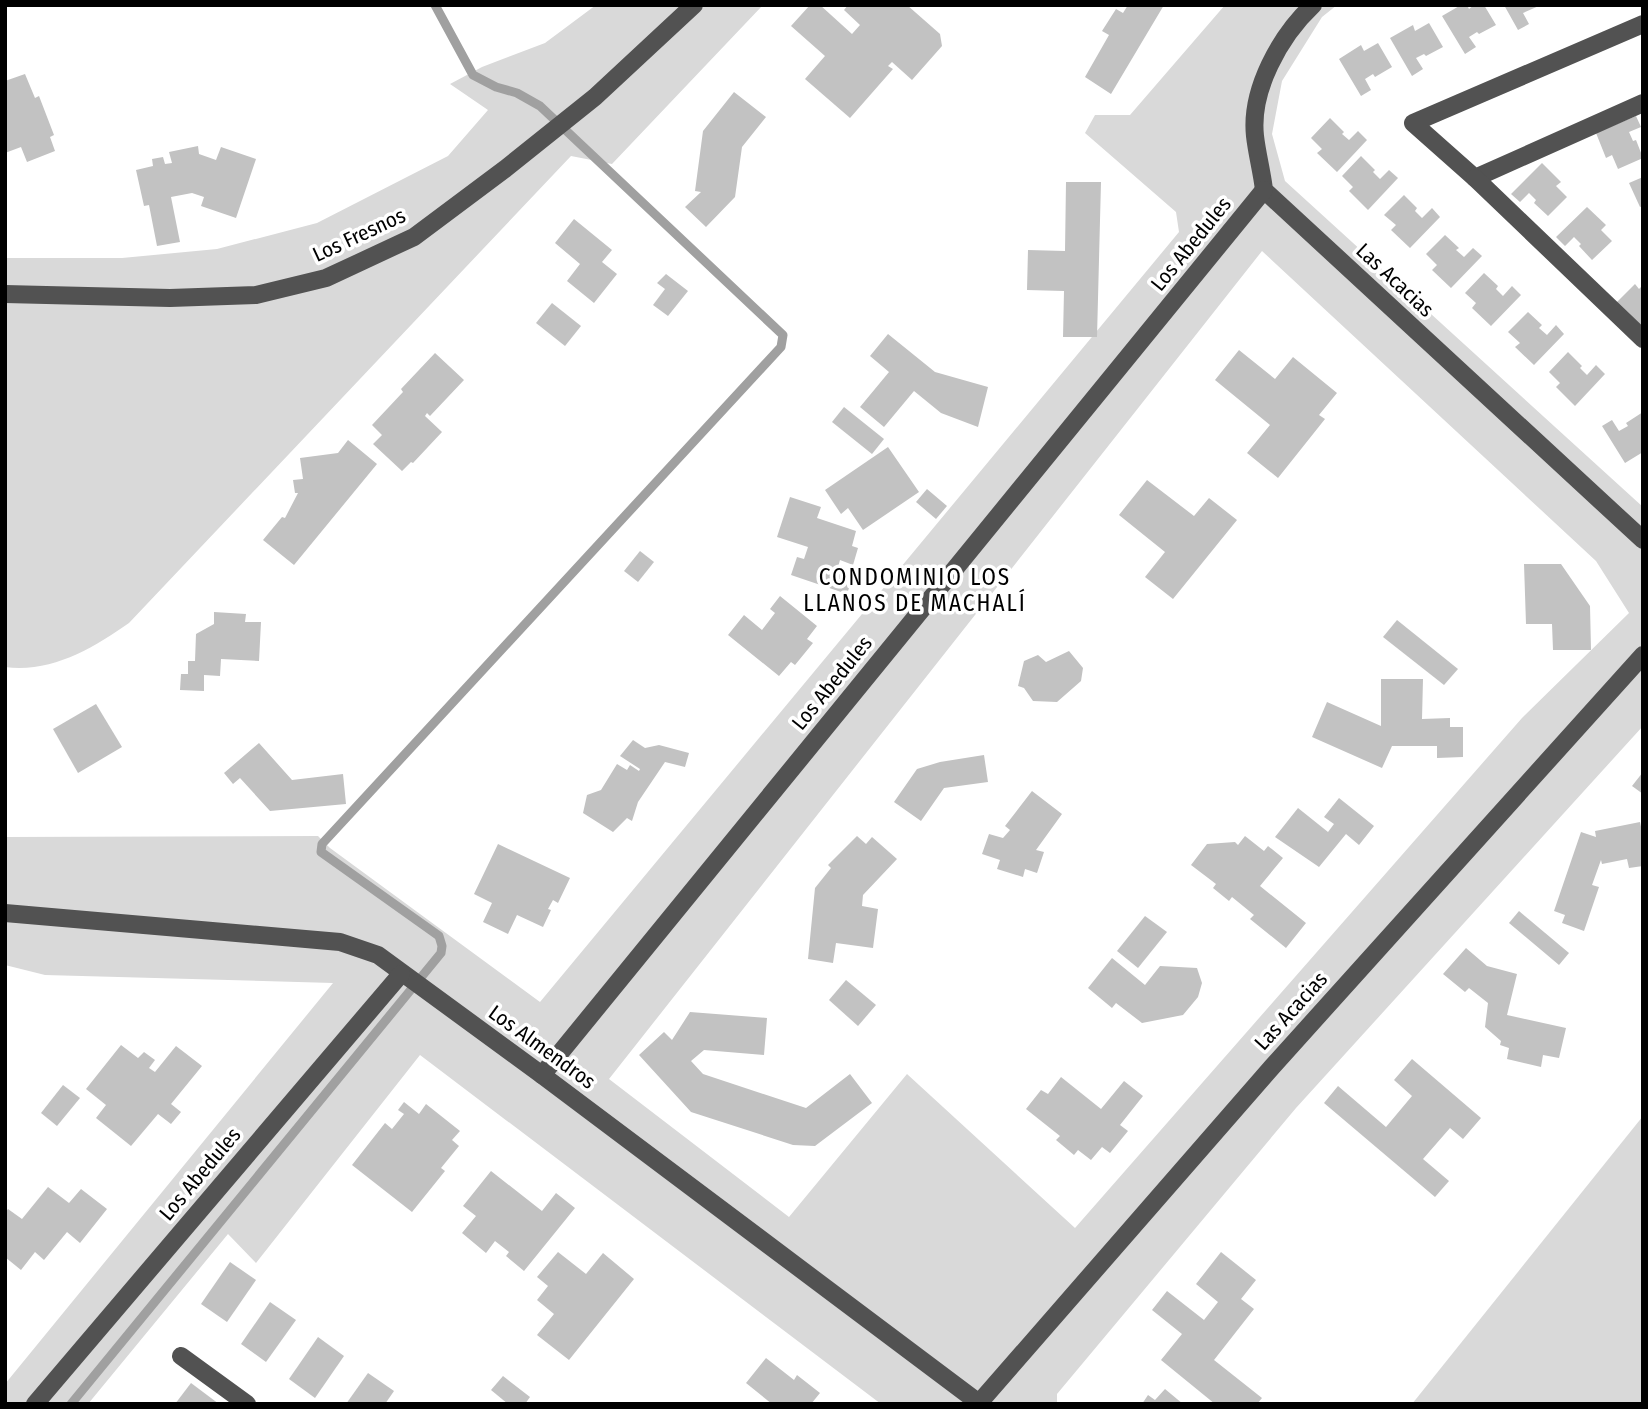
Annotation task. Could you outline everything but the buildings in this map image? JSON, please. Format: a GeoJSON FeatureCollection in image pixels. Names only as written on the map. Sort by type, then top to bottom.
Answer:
{"type":"FeatureCollection","features":[{"type":"Feature","properties":{"kind":"street","name":"Los Fresnos"},"geometry":{"type":"LineString","coordinates":[[5,294],[170,298],[256,295],[326,278],[414,237],[595,97],[694,5]]}},
{"type":"Feature","properties":{"kind":"street"},"geometry":{"type":"LineString","coordinates":[[1264,190],[1255,134],[1259,92],[1273,56],[1313,5]]}},
{"type":"Feature","properties":{"kind":"street"},"geometry":{"type":"LineString","coordinates":[[1640,31],[1413,123],[1475,178],[1643,339]]}},
{"type":"Feature","properties":{"kind":"street"},"geometry":{"type":"LineString","coordinates":[[1475,178],[1643,103]]}},
{"type":"Feature","properties":{"kind":"street","name":"Las Acacias"},"geometry":{"type":"LineString","coordinates":[[1264,190],[1643,540]]}},
{"type":"Feature","properties":{"kind":"street","name":"Los Abedules"},"geometry":{"type":"LineString","coordinates":[[542,1075],[1264,190]]}},
{"type":"Feature","properties":{"kind":"street","name":"Las Acacias"},"geometry":{"type":"LineString","coordinates":[[979,1403],[1272,1067],[1643,654]]}},
{"type":"Feature","properties":{"kind":"street","name":"Los Almendros"},"geometry":{"type":"LineString","coordinates":[[5,913],[340,942],[378,955],[979,1403]]}},
{"type":"Feature","properties":{"kind":"street","name":"Los Abedules"},"geometry":{"type":"LineString","coordinates":[[35,1404],[401,974]]}},
{"type":"Feature","properties":{"kind":"street"},"geometry":{"type":"LineString","coordinates":[[181,1356],[247,1404]]}},
{"type":"Feature","properties":{"kind":"shaded area"},"geometry":{"type":"Polygon","coordinates":[[[596,5],[763,5],[612,164],[571,156],[129,623],[86,650],[55,663],[22,668],[5,667],[5,258],[122,258],[217,249],[317,223],[448,156],[488,110],[450,84],[482,67],[545,43],[596,5]]]}},
{"type":"Feature","properties":{"kind":"shaded area"},"geometry":{"type":"Polygon","coordinates":[[[1225,5],[1337,5],[1322,17],[1282,81],[1272,134],[1285,181],[1643,507],[1643,726],[1296,1108],[1057,1394],[1057,1404],[881,1404],[420,1055],[256,1263],[228,1234],[88,1404],[5,1404],[5,1384],[333,983],[45,975],[5,965],[5,837],[318,836],[330,848],[540,1002],[1179,232],[1176,212],[1085,133],[1095,115],[1130,115],[1225,5]],[[1262,251],[609,1079],[789,1217],[907,1074],[1075,1228],[1522,718],[1629,613],[1596,561],[1262,251]]]}},
{"type":"Feature","properties":{"kind":"shaded area"},"geometry":{"type":"Polygon","coordinates":[[[1643,1116],[1643,1404],[1412,1404],[1643,1116]]]}},
{"type":"Feature","properties":{"kind":"waterway"},"geometry":{"type":"LineString","coordinates":[[71,1404],[441,953],[439,936],[321,852],[322,844],[781,347],[783,335],[540,106],[517,93],[496,87],[473,75],[435,5]]}},
{"type":"Feature","properties":{"kind":"district","name":"CONDOMINIO LOS LLANOS DE MACHALÍ"},"geometry":{"type":"Point","coordinates":[915,590]}}]}
